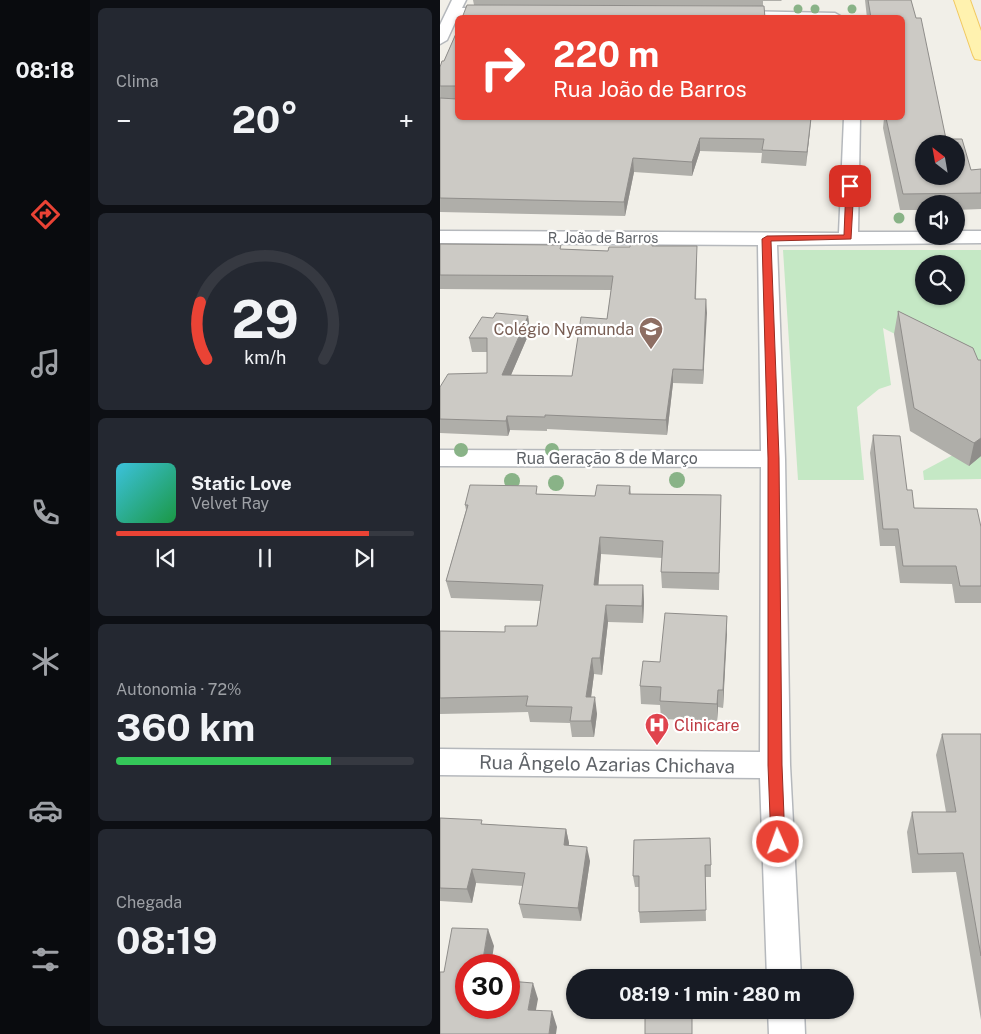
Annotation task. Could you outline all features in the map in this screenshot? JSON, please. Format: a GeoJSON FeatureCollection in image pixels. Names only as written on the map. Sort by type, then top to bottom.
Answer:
{"type":"FeatureCollection","features":[{"type":"Feature","properties":{"kind":"main road"},"geometry":{"type":"LineString","coordinates":[[962,0],[981,55]]}},
{"type":"Feature","properties":{"kind":"street"},"geometry":{"type":"LineString","coordinates":[[833,0],[835,15]]}},
{"type":"Feature","properties":{"kind":"street"},"geometry":{"type":"LineString","coordinates":[[440,40],[456,6],[512,13]]}},
{"type":"Feature","properties":{"kind":"street"},"geometry":{"type":"LineString","coordinates":[[848,238],[852,120]]}},
{"type":"Feature","properties":{"kind":"street","name":"R. João de Barros"},"geometry":{"type":"LineString","coordinates":[[440,237],[767,239],[981,237]]}},
{"type":"Feature","properties":{"kind":"street"},"geometry":{"type":"LineString","coordinates":[[767,239],[773,458],[775,765],[784,969]]}},
{"type":"Feature","properties":{"kind":"street","name":"Rua Geração 8 de Março"},"geometry":{"type":"LineString","coordinates":[[440,458],[773,458]]}},
{"type":"Feature","properties":{"kind":"street","name":"Rua Ângelo Azarias Chichava"},"geometry":{"type":"LineString","coordinates":[[440,762],[775,765]]}},
{"type":"Feature","properties":{"kind":"street"},"geometry":{"type":"LineString","coordinates":[[786,1019],[787,1034]]}},
{"type":"Feature","properties":{"kind":"green space"},"geometry":{"type":"Polygon","coordinates":[[[783,250],[981,250],[981,377],[883,328],[891,385],[879,389],[857,407],[864,480],[798,480],[783,250]]]}},
{"type":"Feature","properties":{"kind":"green space"},"geometry":{"type":"Polygon","coordinates":[[[981,440],[981,479],[924,480],[923,471],[981,440]]]}},
{"type":"Feature","properties":{"kind":"building"},"geometry":{"type":"Polygon","coordinates":[[[868,0],[911,0],[916,18],[921,18],[945,135],[915,135],[915,185],[965,185],[965,149],[971,170],[981,169],[981,193],[903,194],[886,120],[905,120],[905,15],[870,15],[868,0]]]}},
{"type":"Feature","properties":{"kind":"building"},"geometry":{"type":"Polygon","coordinates":[[[467,5],[764,6],[765,15],[463,15],[467,5]]]}},
{"type":"Feature","properties":{"kind":"building"},"geometry":{"type":"Polygon","coordinates":[[[455,36],[455,86],[440,86],[440,67],[442,61],[444,61],[455,36]]]}},
{"type":"Feature","properties":{"kind":"building"},"geometry":{"type":"Polygon","coordinates":[[[440,98],[455,99],[455,120],[811,120],[807,152],[762,150],[764,139],[700,138],[692,162],[633,158],[624,202],[440,198],[440,98]]]}},
{"type":"Feature","properties":{"kind":"building"},"geometry":{"type":"Polygon","coordinates":[[[631,234],[652,234],[652,246],[697,246],[695,299],[706,299],[703,370],[673,369],[666,420],[545,415],[545,417],[507,416],[506,421],[440,419],[440,387],[448,374],[487,373],[487,338],[469,338],[482,317],[493,318],[496,313],[528,316],[502,375],[572,376],[581,317],[607,319],[613,276],[440,275],[440,244],[561,245],[560,249],[608,251],[609,247],[630,247],[631,234]]]}},
{"type":"Feature","properties":{"kind":"building"},"geometry":{"type":"Polygon","coordinates":[[[898,311],[973,348],[978,360],[981,360],[981,438],[974,443],[914,408],[898,311]]]}},
{"type":"Feature","properties":{"kind":"building"},"geometry":{"type":"Polygon","coordinates":[[[873,435],[900,436],[907,490],[912,490],[914,508],[977,509],[981,527],[981,586],[960,586],[956,566],[903,566],[898,529],[883,529],[873,435]]]}},
{"type":"Feature","properties":{"kind":"building"},"geometry":{"type":"Polygon","coordinates":[[[470,485],[537,486],[536,494],[595,496],[597,485],[630,486],[629,494],[721,495],[719,573],[661,572],[663,541],[600,537],[594,585],[643,585],[642,606],[606,605],[600,658],[592,658],[586,697],[595,697],[591,721],[570,721],[572,707],[526,706],[528,696],[440,698],[440,631],[505,632],[505,626],[537,626],[543,585],[446,581],[468,505],[465,505],[470,485]]]}},
{"type":"Feature","properties":{"kind":"building"},"geometry":{"type":"Polygon","coordinates":[[[665,613],[727,616],[723,690],[718,690],[717,704],[660,701],[661,687],[640,686],[643,661],[660,662],[665,613]]]}},
{"type":"Feature","properties":{"kind":"building"},"geometry":{"type":"Polygon","coordinates":[[[942,734],[981,734],[981,956],[963,853],[918,854],[912,812],[956,812],[942,734]]]}},
{"type":"Feature","properties":{"kind":"building"},"geometry":{"type":"Polygon","coordinates":[[[440,818],[482,820],[481,824],[566,829],[564,845],[587,847],[578,908],[519,904],[525,873],[472,869],[467,889],[440,888],[440,818]]]}},
{"type":"Feature","properties":{"kind":"building"},"geometry":{"type":"Polygon","coordinates":[[[710,838],[711,865],[705,865],[706,910],[639,912],[639,876],[633,876],[634,840],[710,838]]]}},
{"type":"Feature","properties":{"kind":"building"},"geometry":{"type":"Polygon","coordinates":[[[452,928],[488,929],[484,954],[455,954],[455,1019],[520,1019],[520,982],[533,983],[528,1010],[552,1011],[549,1034],[440,1034],[440,972],[444,972],[452,928]]]}},
{"type":"Feature","properties":{"kind":"building"},"geometry":{"type":"Polygon","coordinates":[[[645,1019],[692,1019],[692,1034],[645,1034],[645,1019]]]}},
{"type":"Feature","properties":{"kind":"place","name":"Colégio Nyamunda"},"geometry":{"type":"Point","coordinates":[651,350]}},
{"type":"Feature","properties":{"kind":"place","name":"Clinicare"},"geometry":{"type":"Point","coordinates":[657,746]}},
{"type":"Feature","properties":{"kind":"route"},"geometry":{"type":"LineString","coordinates":[[778,842],[775,765],[773,458],[767,239],[848,238],[850,186]]}}]}
